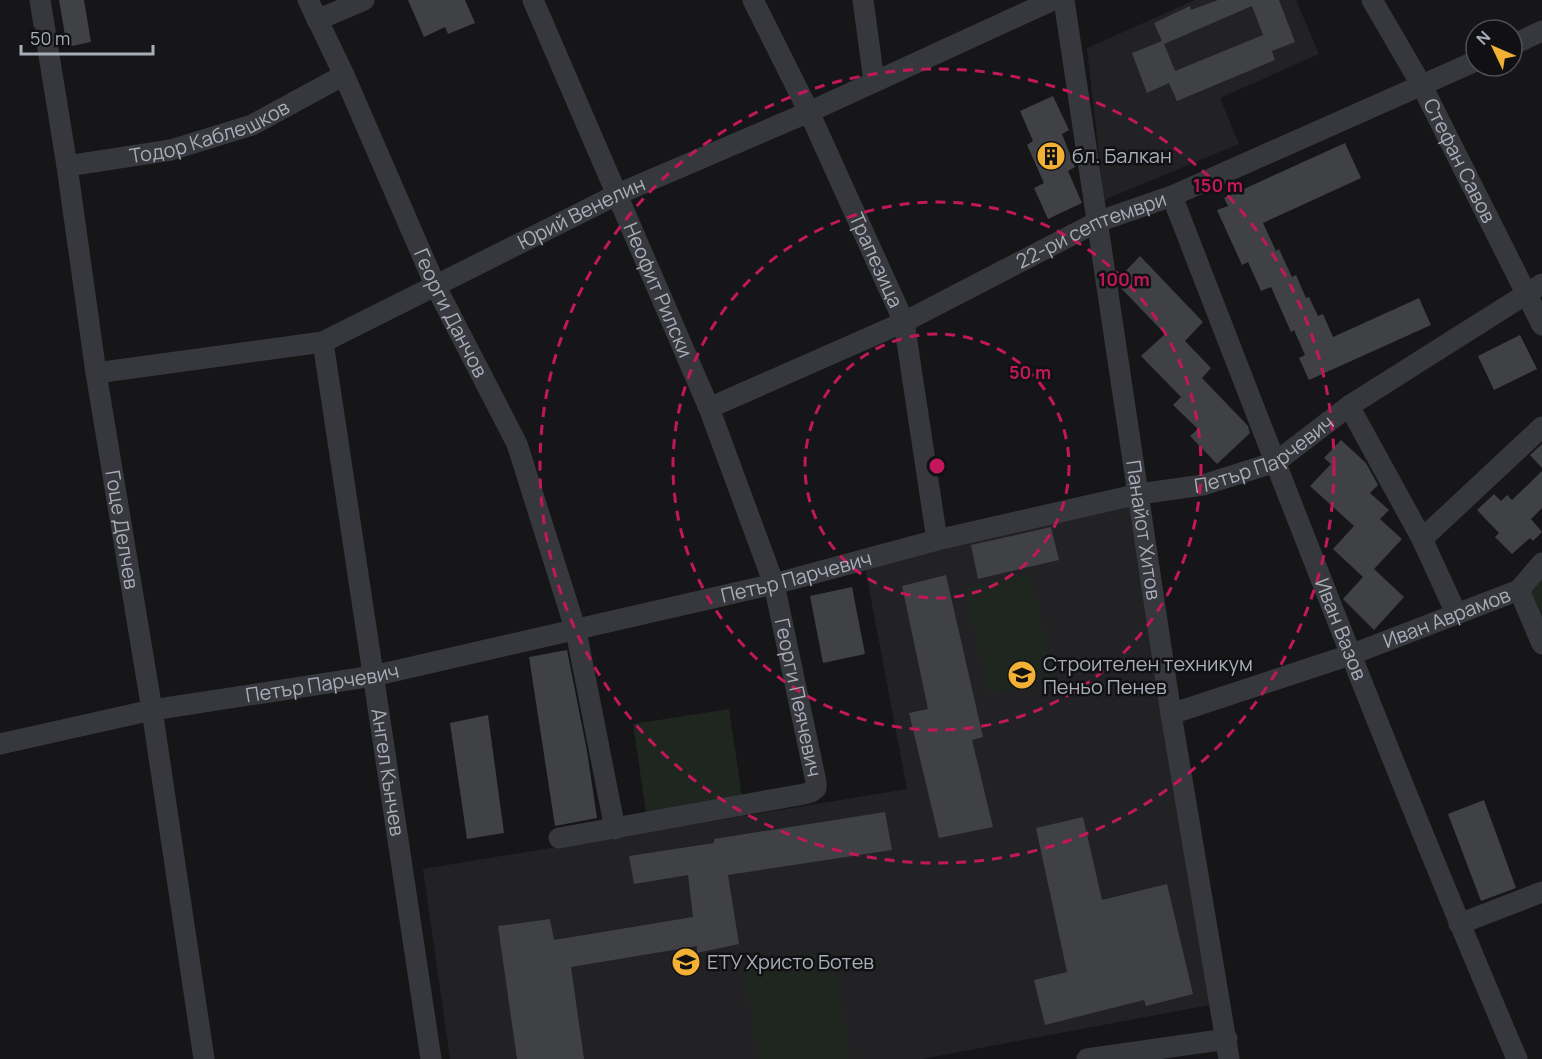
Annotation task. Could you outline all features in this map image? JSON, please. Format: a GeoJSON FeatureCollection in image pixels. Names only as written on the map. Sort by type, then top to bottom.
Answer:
{"type":"FeatureCollection","features":[{"type":"Feature","properties":{"kind":"street","name":"Гоце Делчев"},"geometry":{"type":"LineString","coordinates":[[40,0],[67,166],[96,373],[152,710],[204,1059]]}},
{"type":"Feature","properties":{"kind":"street","name":"Георги Данчов"},"geometry":{"type":"LineString","coordinates":[[308,0],[345,75],[436,286],[517,444],[576,631]]}},
{"type":"Feature","properties":{"kind":"street"},"geometry":{"type":"LineString","coordinates":[[318,20],[364,0]]}},
{"type":"Feature","properties":{"kind":"street","name":"Неофит Рилски"},"geometry":{"type":"LineString","coordinates":[[533,0],[709,408],[774,584]]}},
{"type":"Feature","properties":{"kind":"street","name":"Трапезица"},"geometry":{"type":"LineString","coordinates":[[753,0],[809,112],[904,322],[937,540]]}},
{"type":"Feature","properties":{"kind":"street"},"geometry":{"type":"LineString","coordinates":[[863,0],[874,81]]}},
{"type":"Feature","properties":{"kind":"street","name":"Юрий Венелин"},"geometry":{"type":"LineString","coordinates":[[96,373],[323,342],[618,194],[809,112],[1053,0]]}},
{"type":"Feature","properties":{"kind":"street","name":"Панайот Хитов"},"geometry":{"type":"LineString","coordinates":[[1064,0],[1171,714],[1228,1049]]}},
{"type":"Feature","properties":{"kind":"street","name":"Стефан Савов"},"geometry":{"type":"LineString","coordinates":[[1372,0],[1534,289],[1542,325]]}},
{"type":"Feature","properties":{"kind":"street"},"geometry":{"type":"LineString","coordinates":[[1524,39],[1542,31]]}},
{"type":"Feature","properties":{"kind":"street","name":"22-ри септември"},"geometry":{"type":"LineString","coordinates":[[709,408],[904,322],[1097,222],[1172,196],[1464,67]]}},
{"type":"Feature","properties":{"kind":"street","name":"Тодор Каблешков"},"geometry":{"type":"LineString","coordinates":[[67,166],[171,150],[252,125],[345,75]]}},
{"type":"Feature","properties":{"kind":"street","name":"Иван Вазов"},"geometry":{"type":"LineString","coordinates":[[1172,196],[1350,655],[1459,924],[1517,1059]]}},
{"type":"Feature","properties":{"kind":"street","name":"Петър Парчевич"},"geometry":{"type":"LineString","coordinates":[[0,744],[152,710],[373,676],[774,584],[937,540],[1138,494],[1203,485],[1276,462],[1349,406],[1534,289]]}},
{"type":"Feature","properties":{"kind":"street","name":"Ангел Кънчев"},"geometry":{"type":"LineString","coordinates":[[323,342],[431,1059]]}},
{"type":"Feature","properties":{"kind":"street"},"geometry":{"type":"LineString","coordinates":[[1349,406],[1422,539],[1456,613]]}},
{"type":"Feature","properties":{"kind":"street"},"geometry":{"type":"LineString","coordinates":[[1422,539],[1542,427]]}},
{"type":"Feature","properties":{"kind":"street","name":"Иван Аврамов"},"geometry":{"type":"LineString","coordinates":[[1171,714],[1350,655],[1519,590],[1542,564]]}},
{"type":"Feature","properties":{"kind":"street","name":"Георги Пеячевич"},"geometry":{"type":"LineString","coordinates":[[559,838],[804,794],[816,788],[774,584]]}},
{"type":"Feature","properties":{"kind":"street"},"geometry":{"type":"LineString","coordinates":[[1519,590],[1542,644]]}},
{"type":"Feature","properties":{"kind":"street"},"geometry":{"type":"LineString","coordinates":[[576,631],[615,829]]}},
{"type":"Feature","properties":{"kind":"street"},"geometry":{"type":"LineString","coordinates":[[1459,924],[1542,892]]}},
{"type":"Feature","properties":{"kind":"street"},"geometry":{"type":"LineString","coordinates":[[1087,1059],[1228,1049]]}},
{"type":"Feature","properties":{"kind":"shaded area"},"geometry":{"type":"Polygon","coordinates":[[[1195,0],[1296,0],[1319,54],[1220,98],[1239,144],[1104,200],[1087,48],[1195,0]]]}},
{"type":"Feature","properties":{"kind":"shaded area"},"geometry":{"type":"Polygon","coordinates":[[[1130,502],[1215,1004],[922,1059],[450,1059],[423,869],[907,789],[864,562],[1130,502]]]}},
{"type":"Feature","properties":{"kind":"shaded area"},"geometry":{"type":"Polygon","coordinates":[[[1542,563],[1542,644],[1519,590],[1542,563]]]}},
{"type":"Feature","properties":{"kind":"shaded area"},"geometry":{"type":"Polygon","coordinates":[[[1030,573],[1055,677],[989,694],[964,588],[1030,573]]]}},
{"type":"Feature","properties":{"kind":"shaded area"},"geometry":{"type":"Polygon","coordinates":[[[729,709],[743,803],[647,819],[633,724],[729,709]]]}},
{"type":"Feature","properties":{"kind":"shaded area"},"geometry":{"type":"Polygon","coordinates":[[[833,950],[850,1059],[758,1059],[744,966],[833,950]]]}},
{"type":"Feature","properties":{"kind":"building"},"geometry":{"type":"Polygon","coordinates":[[[59,0],[84,0],[91,42],[67,47],[59,0]]]}},
{"type":"Feature","properties":{"kind":"building"},"geometry":{"type":"Polygon","coordinates":[[[408,0],[465,0],[475,23],[448,34],[445,27],[424,37],[408,0]]]}},
{"type":"Feature","properties":{"kind":"building"},"geometry":{"type":"Polygon","coordinates":[[[1218,0],[1279,0],[1295,42],[1272,51],[1275,60],[1177,101],[1169,83],[1147,93],[1132,53],[1162,41],[1154,23],[1190,6],[1191,10],[1218,0]],[[1252,6],[1164,44],[1175,71],[1263,35],[1252,6]]]}},
{"type":"Feature","properties":{"kind":"building","name":"бл. Балкан"},"geometry":{"type":"Polygon","coordinates":[[[1053,96],[1069,130],[1062,134],[1075,167],[1068,171],[1082,203],[1048,219],[1034,188],[1044,183],[1027,145],[1033,141],[1020,111],[1053,96]]]}},
{"type":"Feature","properties":{"kind":"building"},"geometry":{"type":"Polygon","coordinates":[[[1345,143],[1361,178],[1263,223],[1276,251],[1279,249],[1292,277],[1296,275],[1306,298],[1309,297],[1318,316],[1323,314],[1333,337],[1419,298],[1431,325],[1309,380],[1299,358],[1305,355],[1294,330],[1291,332],[1271,287],[1261,291],[1248,262],[1242,265],[1217,210],[1228,206],[1224,198],[1345,143]]]}},
{"type":"Feature","properties":{"kind":"building"},"geometry":{"type":"Polygon","coordinates":[[[1140,256],[1203,322],[1185,341],[1211,368],[1202,378],[1248,426],[1250,433],[1217,464],[1190,436],[1198,429],[1173,405],[1181,397],[1141,356],[1165,334],[1120,287],[1119,278],[1140,256]]]}},
{"type":"Feature","properties":{"kind":"building"},"geometry":{"type":"Polygon","coordinates":[[[1520,335],[1537,369],[1494,390],[1478,356],[1520,335]]]}},
{"type":"Feature","properties":{"kind":"building"},"geometry":{"type":"Polygon","coordinates":[[[1341,440],[1366,463],[1378,485],[1370,493],[1389,510],[1380,519],[1402,539],[1374,569],[1404,597],[1374,630],[1343,599],[1363,577],[1333,549],[1354,526],[1310,486],[1331,464],[1324,458],[1341,440]]]}},
{"type":"Feature","properties":{"kind":"building"},"geometry":{"type":"Polygon","coordinates":[[[1542,444],[1542,468],[1530,455],[1542,444]]]}},
{"type":"Feature","properties":{"kind":"building"},"geometry":{"type":"Polygon","coordinates":[[[1542,471],[1542,508],[1531,519],[1542,532],[1533,541],[1530,538],[1512,554],[1495,537],[1499,533],[1477,510],[1494,494],[1501,501],[1507,495],[1512,500],[1542,471]]]}},
{"type":"Feature","properties":{"kind":"building"},"geometry":{"type":"Polygon","coordinates":[[[1051,527],[1059,560],[978,579],[971,545],[1051,527]]]}},
{"type":"Feature","properties":{"kind":"building"},"geometry":{"type":"Polygon","coordinates":[[[946,575],[983,737],[972,740],[993,827],[939,838],[909,713],[928,709],[902,586],[946,575]]]}},
{"type":"Feature","properties":{"kind":"building"},"geometry":{"type":"Polygon","coordinates":[[[852,587],[865,654],[823,663],[810,596],[852,587]]]}},
{"type":"Feature","properties":{"kind":"building"},"geometry":{"type":"Polygon","coordinates":[[[567,650],[587,751],[597,818],[555,826],[529,657],[567,650]]]}},
{"type":"Feature","properties":{"kind":"building"},"geometry":{"type":"Polygon","coordinates":[[[488,715],[504,833],[467,839],[450,723],[488,715]]]}},
{"type":"Feature","properties":{"kind":"building"},"geometry":{"type":"Polygon","coordinates":[[[1484,800],[1516,888],[1481,901],[1448,814],[1484,800]]]}},
{"type":"Feature","properties":{"kind":"building"},"geometry":{"type":"Polygon","coordinates":[[[885,812],[892,850],[728,875],[739,944],[697,953],[697,946],[571,967],[584,1059],[517,1059],[498,926],[550,919],[554,940],[693,917],[688,875],[634,884],[629,856],[714,843],[714,839],[885,812]]]}},
{"type":"Feature","properties":{"kind":"building"},"geometry":{"type":"Polygon","coordinates":[[[1083,817],[1102,900],[1167,884],[1193,994],[1146,1006],[1144,1000],[1045,1025],[1034,980],[1067,972],[1036,828],[1083,817]]]}},
{"type":"Feature","properties":{"kind":"place","name":"бл. Балкан"},"geometry":{"type":"Point","coordinates":[1051,156]}},
{"type":"Feature","properties":{"kind":"place","name":"Строителен техникум Пеньо Пенев"},"geometry":{"type":"Point","coordinates":[1022,675]}},
{"type":"Feature","properties":{"kind":"place","name":"ЕТУ Христо Ботев"},"geometry":{"type":"Point","coordinates":[686,962]}}]}
